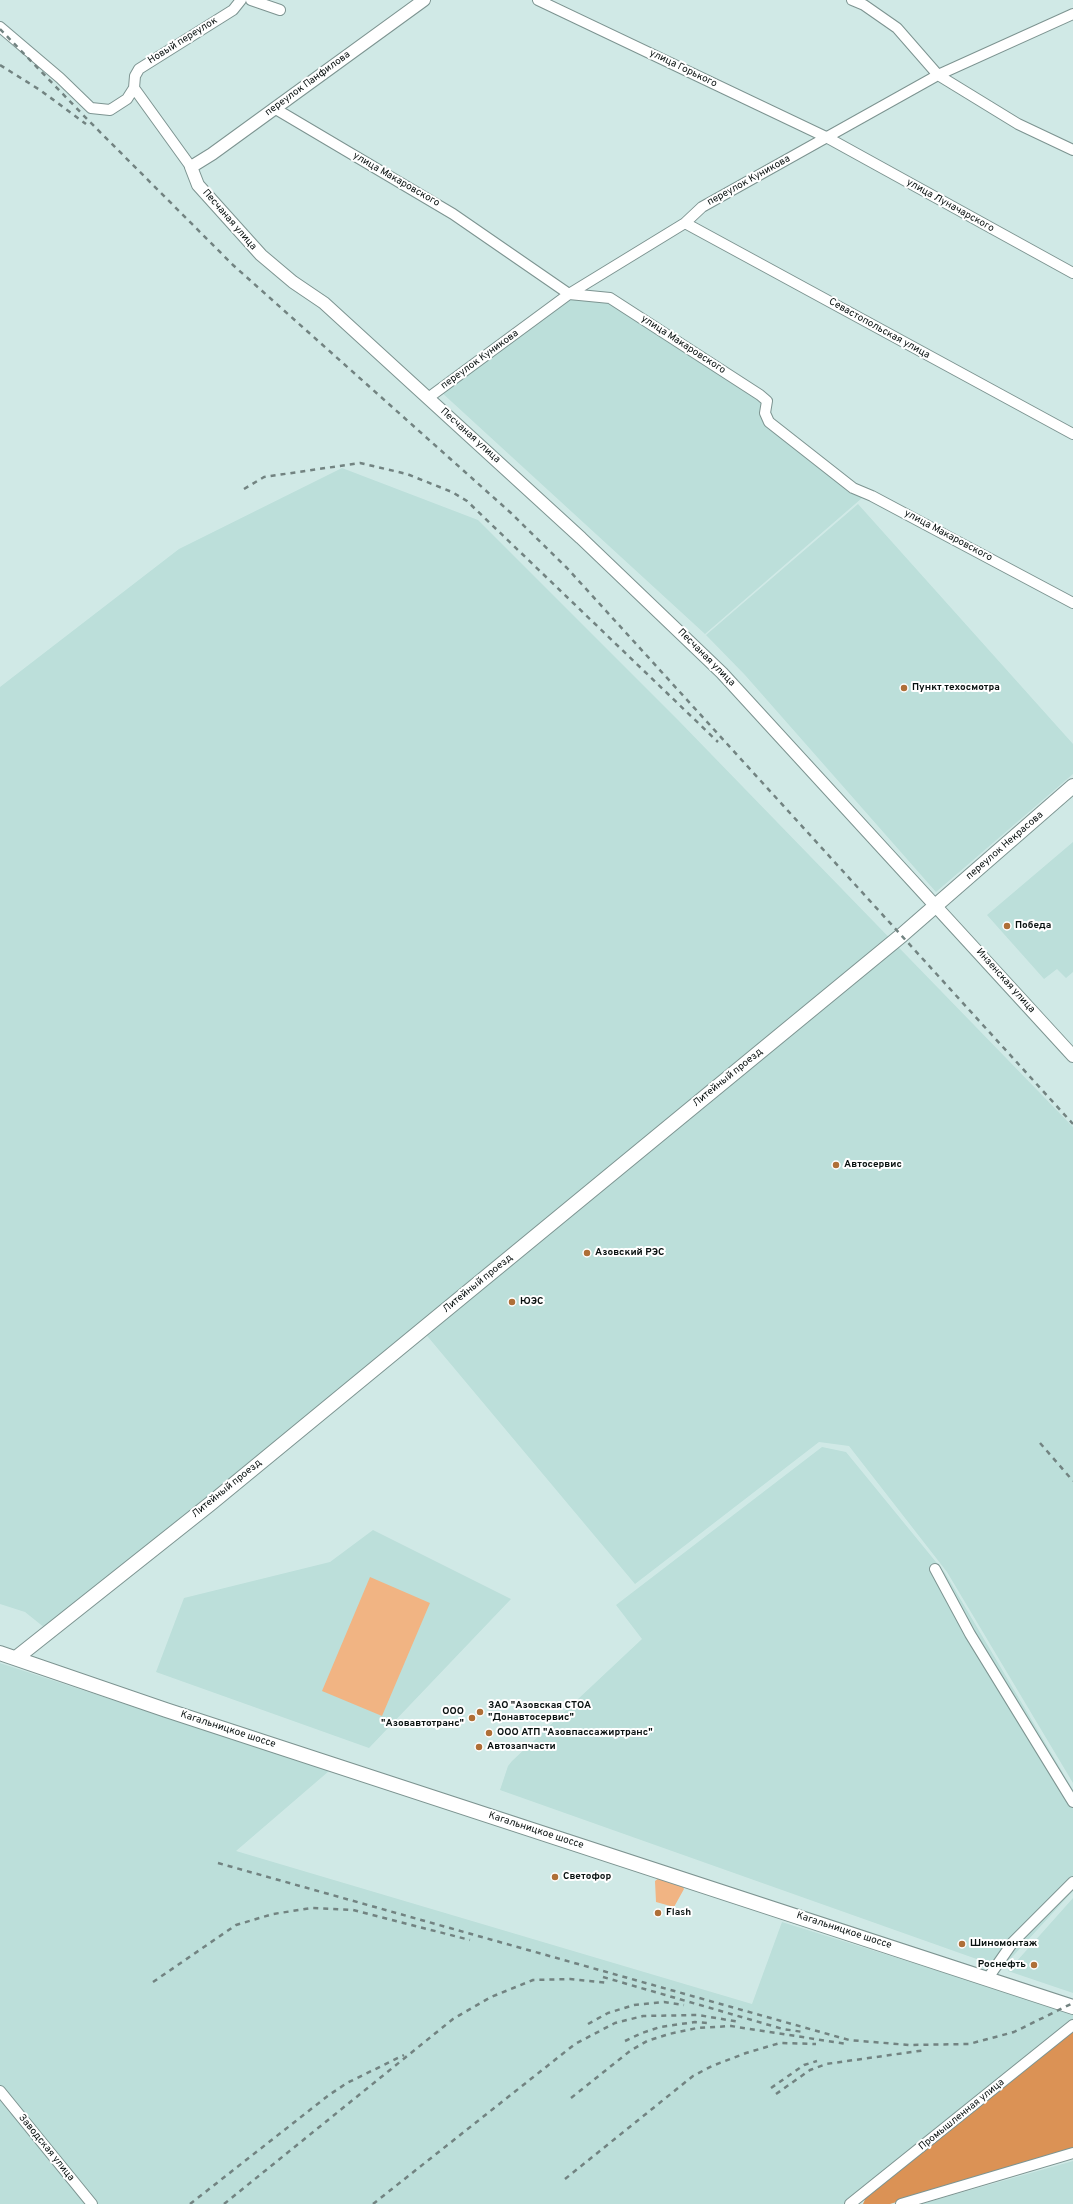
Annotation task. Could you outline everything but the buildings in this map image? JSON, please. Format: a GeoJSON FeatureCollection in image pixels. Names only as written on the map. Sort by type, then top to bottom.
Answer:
{"type":"FeatureCollection","features":[{"type":"Feature","properties":{"kind":"main road","name":"переулок Некрасова"},"geometry":{"type":"LineString","coordinates":[[936,906],[1073,786]]}},
{"type":"Feature","properties":{"kind":"main road","name":"Литейный проезд"},"geometry":{"type":"LineString","coordinates":[[16,1658],[222,1494],[936,906]]}},
{"type":"Feature","properties":{"kind":"main road","name":"Кагальницкое шоссе"},"geometry":{"type":"LineString","coordinates":[[0,1653],[166,1710],[988,1978],[1073,2008]]}},
{"type":"Feature","properties":{"kind":"street","name":"Новый переулок"},"geometry":{"type":"LineString","coordinates":[[134,88],[135,76],[139,69],[233,10],[241,0]]}},
{"type":"Feature","properties":{"kind":"street"},"geometry":{"type":"LineString","coordinates":[[251,0],[280,10]]}},
{"type":"Feature","properties":{"kind":"street","name":"переулок Панфилова"},"geometry":{"type":"LineString","coordinates":[[191,167],[424,0]]}},
{"type":"Feature","properties":{"kind":"street","name":"улица Горького"},"geometry":{"type":"LineString","coordinates":[[538,0],[828,138]]}},
{"type":"Feature","properties":{"kind":"street"},"geometry":{"type":"LineString","coordinates":[[852,0],[864,5],[897,28],[938,75],[1018,124],[1073,150]]}},
{"type":"Feature","properties":{"kind":"street","name":"переулок Куникова"},"geometry":{"type":"LineString","coordinates":[[428,398],[569,294],[685,223],[702,207],[828,138],[938,75],[1073,14]]}},
{"type":"Feature","properties":{"kind":"street"},"geometry":{"type":"LineString","coordinates":[[0,27],[60,78],[91,108],[110,110],[127,99],[134,88]]}},
{"type":"Feature","properties":{"kind":"street","name":"Песчаная улица"},"geometry":{"type":"LineString","coordinates":[[134,88],[191,167],[198,185],[261,255],[293,282],[324,303],[581,538],[722,672],[936,906]]}},
{"type":"Feature","properties":{"kind":"street","name":"улица Макаровского"},"geometry":{"type":"LineString","coordinates":[[274,108],[453,214],[569,294],[610,298],[760,395],[766,401],[765,413],[769,422],[853,488],[872,496],[1073,603]]}},
{"type":"Feature","properties":{"kind":"street","name":"улица Луначарского"},"geometry":{"type":"LineString","coordinates":[[828,138],[1073,273]]}},
{"type":"Feature","properties":{"kind":"street","name":"Севастопольская улица"},"geometry":{"type":"LineString","coordinates":[[685,223],[1073,434]]}},
{"type":"Feature","properties":{"kind":"street","name":"Инзенская улица"},"geometry":{"type":"LineString","coordinates":[[936,906],[1073,1056]]}},
{"type":"Feature","properties":{"kind":"street"},"geometry":{"type":"LineString","coordinates":[[935,1569],[970,1634],[1073,1802]]}},
{"type":"Feature","properties":{"kind":"street"},"geometry":{"type":"LineString","coordinates":[[988,1978],[1013,1942],[1073,1882]]}},
{"type":"Feature","properties":{"kind":"street","name":"Промышленная улица"},"geometry":{"type":"LineString","coordinates":[[850,2204],[1073,2025]]}},
{"type":"Feature","properties":{"kind":"street","name":"Заводская улица"},"geometry":{"type":"LineString","coordinates":[[0,2091],[92,2204]]}},
{"type":"Feature","properties":{"kind":"street"},"geometry":{"type":"LineString","coordinates":[[901,2204],[1073,2153]]}},
{"type":"Feature","properties":{"kind":"shaded area"},"geometry":{"type":"Polygon","coordinates":[[[570,296],[610,299],[757,398],[763,404],[767,424],[862,498],[705,634],[440,391],[570,296]]]}},
{"type":"Feature","properties":{"kind":"shaded area"},"geometry":{"type":"Polygon","coordinates":[[[342,468],[478,520],[678,720],[1073,1127],[1073,1783],[947,1572],[849,1446],[819,1442],[635,1584],[418,1325],[45,1628],[25,1612],[0,1604],[0,687],[179,549],[342,468]]]}},
{"type":"Feature","properties":{"kind":"shaded area"},"geometry":{"type":"Polygon","coordinates":[[[858,504],[1073,744],[1073,774],[936,892],[745,675],[706,635],[858,504]]]}},
{"type":"Feature","properties":{"kind":"shaded area"},"geometry":{"type":"Polygon","coordinates":[[[1073,842],[1073,972],[1066,978],[1057,969],[1044,979],[987,915],[1073,842]]]}},
{"type":"Feature","properties":{"kind":"shaded area"},"geometry":{"type":"Polygon","coordinates":[[[822,1447],[846,1452],[945,1573],[1073,1790],[1073,1891],[1002,1968],[500,1790],[508,1766],[512,1761],[642,1639],[616,1605],[822,1447]]]}},
{"type":"Feature","properties":{"kind":"shaded area"},"geometry":{"type":"Polygon","coordinates":[[[373,1530],[511,1599],[369,1748],[156,1672],[184,1598],[330,1562],[373,1530]]]}},
{"type":"Feature","properties":{"kind":"shaded area"},"geometry":{"type":"Polygon","coordinates":[[[370,1577],[430,1603],[382,1716],[322,1691],[370,1577]]]}},
{"type":"Feature","properties":{"kind":"shaded area"},"geometry":{"type":"Polygon","coordinates":[[[0,1663],[329,1771],[236,1851],[752,2004],[782,1922],[1073,2013],[1073,2019],[843,2204],[0,2204],[0,1663]]]}},
{"type":"Feature","properties":{"kind":"shaded area"},"geometry":{"type":"Polygon","coordinates":[[[659,1878],[682,1885],[684,1889],[674,1907],[656,1902],[655,1881],[659,1878]]]}},
{"type":"Feature","properties":{"kind":"shaded area"},"geometry":{"type":"Polygon","coordinates":[[[1073,1898],[1073,1993],[1008,1971],[1073,1898]]]}},
{"type":"Feature","properties":{"kind":"shaded area"},"geometry":{"type":"Polygon","coordinates":[[[1073,2031],[1073,2148],[890,2204],[863,2204],[866,2197],[1073,2031]]]}},
{"type":"Feature","properties":{"kind":"shaded area"},"geometry":{"type":"Polygon","coordinates":[[[1073,2161],[1073,2204],[921,2204],[1073,2161]]]}},
{"type":"Feature","properties":{"kind":"railway"},"geometry":{"type":"LineString","coordinates":[[0,29],[88,120],[233,265],[511,513],[567,568],[1073,1124]]}},
{"type":"Feature","properties":{"kind":"railway"},"geometry":{"type":"LineString","coordinates":[[0,65],[40,90],[86,124]]}},
{"type":"Feature","properties":{"kind":"railway"},"geometry":{"type":"LineString","coordinates":[[244,489],[264,477],[360,463],[407,474],[452,492],[467,501],[718,742]]}},
{"type":"Feature","properties":{"kind":"railway"},"geometry":{"type":"LineString","coordinates":[[1040,1443],[1073,1481]]}},
{"type":"Feature","properties":{"kind":"railway"},"geometry":{"type":"LineString","coordinates":[[218,1863],[849,2040],[909,2045],[969,2044],[1014,2032],[1073,2003]]}},
{"type":"Feature","properties":{"kind":"railway"},"geometry":{"type":"LineString","coordinates":[[153,1982],[236,1925],[273,1914],[312,1908],[353,1910],[470,1940]]}},
{"type":"Feature","properties":{"kind":"railway"},"geometry":{"type":"LineString","coordinates":[[603,1977],[783,2029],[803,2032]]}},
{"type":"Feature","properties":{"kind":"railway"},"geometry":{"type":"LineString","coordinates":[[224,2204],[453,2019],[491,1997],[533,1980],[570,1979],[609,1983]]}},
{"type":"Feature","properties":{"kind":"railway"},"geometry":{"type":"LineString","coordinates":[[588,2024],[608,2013],[634,2005],[664,2002],[684,2005]]}},
{"type":"Feature","properties":{"kind":"railway"},"geometry":{"type":"LineString","coordinates":[[373,2204],[575,2044],[615,2023],[643,2016],[698,2015],[740,2022]]}},
{"type":"Feature","properties":{"kind":"railway"},"geometry":{"type":"LineString","coordinates":[[625,2041],[660,2027],[695,2022],[707,2023]]}},
{"type":"Feature","properties":{"kind":"railway"},"geometry":{"type":"LineString","coordinates":[[571,2098],[630,2051],[647,2041],[669,2034],[697,2028],[731,2026],[847,2044]]}},
{"type":"Feature","properties":{"kind":"railway"},"geometry":{"type":"LineString","coordinates":[[565,2179],[693,2076],[712,2066],[746,2053],[780,2043],[816,2044]]}},
{"type":"Feature","properties":{"kind":"railway"},"geometry":{"type":"LineString","coordinates":[[776,2094],[810,2070],[826,2064],[926,2050]]}},
{"type":"Feature","properties":{"kind":"railway"},"geometry":{"type":"LineString","coordinates":[[190,2204],[329,2095],[347,2083],[404,2055]]}},
{"type":"Feature","properties":{"kind":"railway"},"geometry":{"type":"LineString","coordinates":[[771,2088],[804,2065],[817,2061]]}},
{"type":"Feature","properties":{"kind":"place","name":"Пункт техосмотра"},"geometry":{"type":"Point","coordinates":[904,688]}},
{"type":"Feature","properties":{"kind":"place","name":"Победа"},"geometry":{"type":"Point","coordinates":[1007,926]}},
{"type":"Feature","properties":{"kind":"place","name":"Автосервис"},"geometry":{"type":"Point","coordinates":[836,1165]}},
{"type":"Feature","properties":{"kind":"place","name":"Азовский РЭС"},"geometry":{"type":"Point","coordinates":[587,1253]}},
{"type":"Feature","properties":{"kind":"place","name":"ЮЭС"},"geometry":{"type":"Point","coordinates":[512,1302]}},
{"type":"Feature","properties":{"kind":"place","name":"ЗАО \"Азовская СТОА \"Донавтосервис\""},"geometry":{"type":"Point","coordinates":[480,1712]}},
{"type":"Feature","properties":{"kind":"place","name":"ООО \"Азовавтотранс\""},"geometry":{"type":"Point","coordinates":[472,1718]}},
{"type":"Feature","properties":{"kind":"place","name":"ООО АТП \"Азовпассажиртранс\""},"geometry":{"type":"Point","coordinates":[489,1733]}},
{"type":"Feature","properties":{"kind":"place","name":"Автозапчасти"},"geometry":{"type":"Point","coordinates":[479,1747]}},
{"type":"Feature","properties":{"kind":"place","name":"Светофор"},"geometry":{"type":"Point","coordinates":[555,1877]}},
{"type":"Feature","properties":{"kind":"place","name":"Flash"},"geometry":{"type":"Point","coordinates":[658,1913]}},
{"type":"Feature","properties":{"kind":"place","name":"Шиномонтаж"},"geometry":{"type":"Point","coordinates":[962,1944]}},
{"type":"Feature","properties":{"kind":"place","name":"Роснефть"},"geometry":{"type":"Point","coordinates":[1034,1965]}}]}
